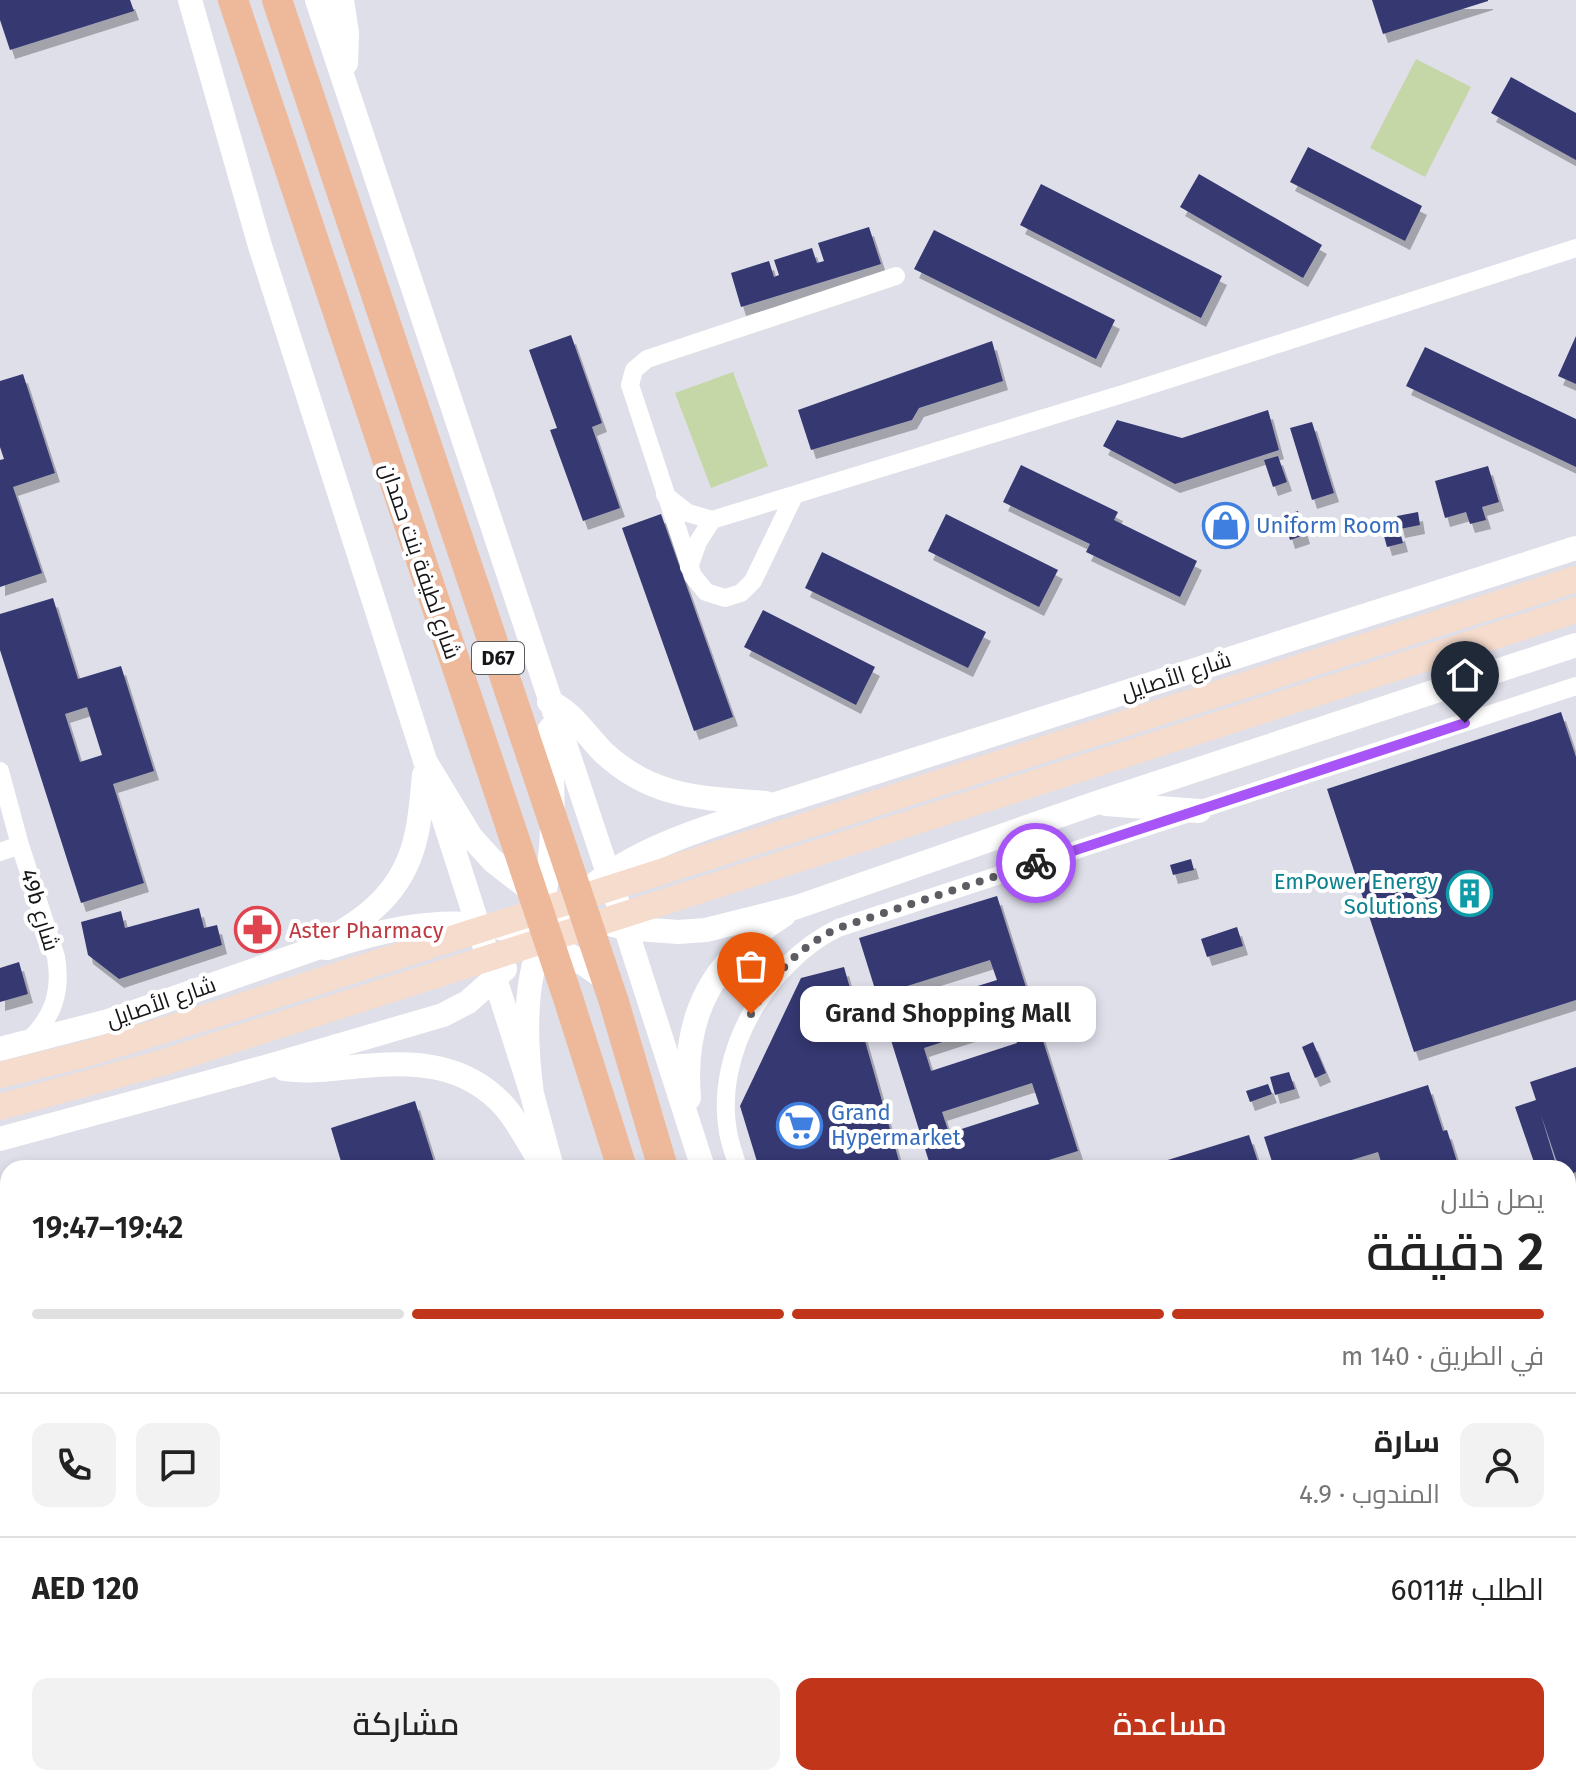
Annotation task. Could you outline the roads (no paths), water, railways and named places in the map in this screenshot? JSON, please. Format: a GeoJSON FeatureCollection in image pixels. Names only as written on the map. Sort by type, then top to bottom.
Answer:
{"type":"FeatureCollection","features":[{"type":"Feature","properties":{"kind":"main road","name":"شارع لطيفة بنت حمدان"},"geometry":{"type":"LineString","coordinates":[[233,0],[619,1160]]}},
{"type":"Feature","properties":{"kind":"main road","name":"شارع لطيفة بنت حمدان"},"geometry":{"type":"LineString","coordinates":[[277,0],[614,1002],[661,1160]]}},
{"type":"Feature","properties":{"kind":"main road"},"geometry":{"type":"LineString","coordinates":[[0,1075],[82,1055],[206,1017],[1576,579]]}},
{"type":"Feature","properties":{"kind":"main road"},"geometry":{"type":"LineString","coordinates":[[0,1107],[176,1059],[1576,610]]}},
{"type":"Feature","properties":{"kind":"street"},"geometry":{"type":"LineString","coordinates":[[190,0],[260,246],[412,715],[532,1094],[550,1160]]}},
{"type":"Feature","properties":{"kind":"street"},"geometry":{"type":"LineString","coordinates":[[317,0],[700,1160]]}},
{"type":"Feature","properties":{"kind":"street"},"geometry":{"type":"LineString","coordinates":[[342,0],[347,33],[345,78]]}},
{"type":"Feature","properties":{"kind":"street"},"geometry":{"type":"LineString","coordinates":[[665,495],[688,513],[712,520],[1126,393],[1576,248]]}},
{"type":"Feature","properties":{"kind":"street"},"geometry":{"type":"LineString","coordinates":[[794,496],[753,581],[741,593],[725,598],[715,597],[699,585],[689,567],[630,385],[631,377],[640,364],[896,276]]}},
{"type":"Feature","properties":{"kind":"street"},"geometry":{"type":"LineString","coordinates":[[689,567],[698,542],[712,520]]}},
{"type":"Feature","properties":{"kind":"street","name":"شارع الأصايل"},"geometry":{"type":"LineString","coordinates":[[536,938],[608,873],[653,848],[776,804],[1576,548]]}},
{"type":"Feature","properties":{"kind":"street"},"geometry":{"type":"LineString","coordinates":[[425,761],[471,837],[493,861],[543,900],[624,928],[651,932],[706,930],[797,907],[1096,803],[1576,645]]}},
{"type":"Feature","properties":{"kind":"street"},"geometry":{"type":"LineString","coordinates":[[736,1160],[728,1131],[727,1104],[736,1049],[759,999],[775,977],[814,940],[848,924],[1576,686]]}},
{"type":"Feature","properties":{"kind":"street"},"geometry":{"type":"LineString","coordinates":[[549,702],[564,710],[606,755],[646,784],[695,798],[776,804]]}},
{"type":"Feature","properties":{"kind":"street"},"geometry":{"type":"LineString","coordinates":[[532,1094],[527,1021],[536,938],[554,831],[549,702]]}},
{"type":"Feature","properties":{"kind":"street"},"geometry":{"type":"LineString","coordinates":[[320,947],[373,910],[405,871],[416,843],[425,761]]}},
{"type":"Feature","properties":{"kind":"street","name":"49b شارع"},"geometry":{"type":"LineString","coordinates":[[0,771],[59,976],[51,1014],[26,1043]]}},
{"type":"Feature","properties":{"kind":"street"},"geometry":{"type":"LineString","coordinates":[[1096,803],[1199,811]]}},
{"type":"Feature","properties":{"kind":"street"},"geometry":{"type":"LineString","coordinates":[[0,852],[20,845]]}},
{"type":"Feature","properties":{"kind":"street"},"geometry":{"type":"LineString","coordinates":[[691,1132],[687,1052],[691,1029],[707,990],[739,951],[797,907]]}},
{"type":"Feature","properties":{"kind":"street"},"geometry":{"type":"LineString","coordinates":[[320,947],[327,948],[419,924],[478,924],[536,938],[570,953],[612,984],[624,999],[645,1034],[675,1113],[691,1132]]}},
{"type":"Feature","properties":{"kind":"street"},"geometry":{"type":"LineString","coordinates":[[0,1139],[443,1015],[468,1002],[495,981],[536,938]]}},
{"type":"Feature","properties":{"kind":"street","name":"شارع الأصايل"},"geometry":{"type":"LineString","coordinates":[[0,1049],[108,1021],[320,947]]}},
{"type":"Feature","properties":{"kind":"street"},"geometry":{"type":"LineString","coordinates":[[265,1067],[319,1070],[408,1063],[435,1066],[461,1074],[485,1089],[505,1108],[539,1160]]}},
{"type":"Feature","properties":{"kind":"place","name":"Uniform Room"},"geometry":{"type":"Point","coordinates":[1225,525]}},
{"type":"Feature","properties":{"kind":"place","name":"EmPower Energy Solutions"},"geometry":{"type":"Point","coordinates":[1469,894]}},
{"type":"Feature","properties":{"kind":"place","name":"Aster Pharmacy"},"geometry":{"type":"Point","coordinates":[258,930]}},
{"type":"Feature","properties":{"kind":"place","name":"Grand Shopping Mall"},"geometry":{"type":"Point","coordinates":[751,1014]}},
{"type":"Feature","properties":{"kind":"place","name":"Grand Hypermarket"},"geometry":{"type":"Point","coordinates":[800,1125]}}]}
